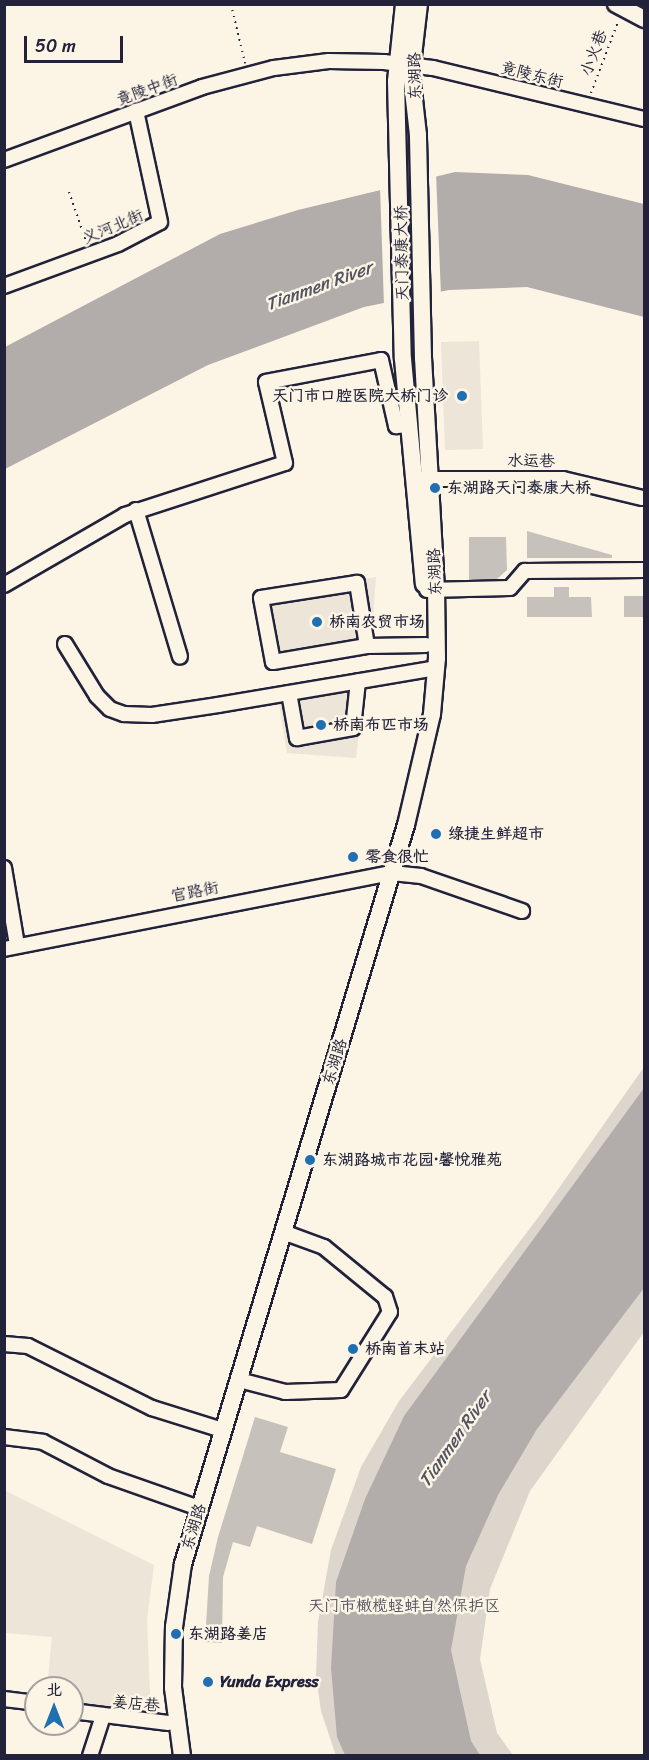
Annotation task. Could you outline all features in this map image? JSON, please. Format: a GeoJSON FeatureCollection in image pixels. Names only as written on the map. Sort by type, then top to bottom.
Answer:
{"type":"FeatureCollection","features":[{"type":"Feature","properties":{"kind":"main road","name":"东湖路"},"geometry":{"type":"LineString","coordinates":[[400,147],[404,4]]}},
{"type":"Feature","properties":{"kind":"main road","name":"东湖路"},"geometry":{"type":"LineString","coordinates":[[419,4],[404,64],[419,147]]}},
{"type":"Feature","properties":{"kind":"main road"},"geometry":{"type":"LineString","coordinates":[[623,6],[645,12]]}},
{"type":"Feature","properties":{"kind":"main road"},"geometry":{"type":"LineString","coordinates":[[623,6],[645,19]]}},
{"type":"Feature","properties":{"kind":"main road","name":"天门泰康大桥"},"geometry":{"type":"LineString","coordinates":[[400,147],[403,359]]}},
{"type":"Feature","properties":{"kind":"main road","name":"天门泰康大桥"},"geometry":{"type":"LineString","coordinates":[[419,147],[423,358]]}},
{"type":"Feature","properties":{"kind":"main road","name":"东湖路"},"geometry":{"type":"LineString","coordinates":[[174,1755],[168,1723],[169,1606],[193,1506],[386,874],[422,767],[431,669],[430,590],[423,478],[423,358]]}},
{"type":"Feature","properties":{"kind":"main road","name":"东湖路"},"geometry":{"type":"LineString","coordinates":[[403,359],[410,425],[423,478]]}},
{"type":"Feature","properties":{"kind":"main road","name":"东湖路"},"geometry":{"type":"LineString","coordinates":[[430,590],[426,645],[431,669]]}},
{"type":"Feature","properties":{"kind":"main road","name":"东湖路"},"geometry":{"type":"LineString","coordinates":[[182,1755],[172,1688],[178,1586],[386,874]]}},
{"type":"Feature","properties":{"kind":"street","name":"竟陵中街"},"geometry":{"type":"LineString","coordinates":[[4,160],[136,111],[248,74],[302,63],[404,64]]}},
{"type":"Feature","properties":{"kind":"street","name":"竟陵东街"},"geometry":{"type":"LineString","coordinates":[[404,64],[645,119]]}},
{"type":"Feature","properties":{"kind":"street","name":"义河北街"},"geometry":{"type":"LineString","coordinates":[[4,286],[90,255],[147,231],[159,222],[136,111]]}},
{"type":"Feature","properties":{"kind":"street"},"geometry":{"type":"LineString","coordinates":[[4,585],[136,510],[285,463],[266,382],[381,360],[396,426],[410,425]]}},
{"type":"Feature","properties":{"kind":"street","name":"水运巷"},"geometry":{"type":"LineString","coordinates":[[423,478],[563,479],[642,498]]}},
{"type":"Feature","properties":{"kind":"street"},"geometry":{"type":"LineString","coordinates":[[136,510],[180,657]]}},
{"type":"Feature","properties":{"kind":"street"},"geometry":{"type":"LineString","coordinates":[[430,590],[510,588],[525,571],[645,570]]}},
{"type":"Feature","properties":{"kind":"street"},"geometry":{"type":"LineString","coordinates":[[367,646],[357,583],[261,598],[273,662],[367,646],[426,645]]}},
{"type":"Feature","properties":{"kind":"street"},"geometry":{"type":"LineString","coordinates":[[65,644],[97,696],[110,709],[124,714],[152,715],[431,669]]}},
{"type":"Feature","properties":{"kind":"street"},"geometry":{"type":"LineString","coordinates":[[289,693],[297,738],[353,728],[358,681]]}},
{"type":"Feature","properties":{"kind":"street"},"geometry":{"type":"LineString","coordinates":[[4,868],[11,947]]}},
{"type":"Feature","properties":{"kind":"street","name":"官路街"},"geometry":{"type":"LineString","coordinates":[[11,947],[386,874],[422,876],[522,911]]}},
{"type":"Feature","properties":{"kind":"street"},"geometry":{"type":"LineString","coordinates":[[238,1380],[285,1392],[341,1390],[390,1312],[386,1297],[324,1247],[283,1232]]}},
{"type":"Feature","properties":{"kind":"street"},"geometry":{"type":"LineString","coordinates":[[4,1344],[28,1346],[152,1408],[216,1428]]}},
{"type":"Feature","properties":{"kind":"street"},"geometry":{"type":"LineString","coordinates":[[4,1437],[43,1442],[108,1476],[193,1506]]}},
{"type":"Feature","properties":{"kind":"street"},"geometry":{"type":"LineString","coordinates":[[4,1699],[24,1702]]}},
{"type":"Feature","properties":{"kind":"street","name":"姜店巷"},"geometry":{"type":"LineString","coordinates":[[84,1714],[102,1718],[168,1723]]}},
{"type":"Feature","properties":{"kind":"street"},"geometry":{"type":"LineString","coordinates":[[90,1755],[102,1718]]}},
{"type":"Feature","properties":{"kind":"path"},"geometry":{"type":"LineString","coordinates":[[231,4],[248,74]]}},
{"type":"Feature","properties":{"kind":"path","name":"小火巷"},"geometry":{"type":"LineString","coordinates":[[586,105],[623,6]]}},
{"type":"Feature","properties":{"kind":"path"},"geometry":{"type":"LineString","coordinates":[[69,192],[90,255]]}},
{"type":"Feature","properties":{"kind":"shaded area","name":"天门市口腔医院大桥门诊"},"geometry":{"type":"Polygon","coordinates":[[[479,341],[483,449],[445,450],[441,342],[479,341]]]}},
{"type":"Feature","properties":{"kind":"shaded area","name":"桥南农贸市场"},"geometry":{"type":"Polygon","coordinates":[[[376,577],[371,648],[271,666],[257,596],[376,577]]]}},
{"type":"Feature","properties":{"kind":"shaded area","name":"桥南布匹市场"},"geometry":{"type":"Polygon","coordinates":[[[365,684],[356,758],[287,753],[278,698],[365,684]]]}},
{"type":"Feature","properties":{"kind":"shaded area"},"geometry":{"type":"Polygon","coordinates":[[[4,1490],[154,1565],[147,1620],[151,1718],[84,1710],[84,1676],[48,1676],[52,1637],[5,1633],[4,1490]]]}},
{"type":"Feature","properties":{"kind":"green space","name":"天门市橄榄蛏蚌自然保护区"},"geometry":{"type":"Polygon","coordinates":[[[644,1067],[644,1332],[530,1491],[490,1589],[480,1659],[497,1733],[513,1755],[336,1756],[321,1711],[316,1676],[318,1622],[331,1550],[361,1467],[399,1401],[540,1215],[644,1067]]]}},
{"type":"Feature","properties":{"kind":"water","name":"Tianmen River"},"geometry":{"type":"Polygon","coordinates":[[[455,172],[528,175],[644,204],[644,317],[527,287],[449,290],[364,307],[208,365],[5,469],[5,347],[220,234],[298,210],[455,172]]]}},
{"type":"Feature","properties":{"kind":"water","name":"天门市橄榄蛏蚌自然保护区"},"geometry":{"type":"Polygon","coordinates":[[[644,1088],[644,1288],[537,1429],[498,1495],[466,1566],[451,1650],[471,1741],[480,1755],[345,1755],[337,1737],[331,1668],[336,1582],[365,1499],[404,1416],[644,1088]]]}},
{"type":"Feature","properties":{"kind":"pier"},"geometry":{"type":"Polygon","coordinates":[[[436,173],[441,295],[384,306],[380,186],[436,173]]]}},
{"type":"Feature","properties":{"kind":"building"},"geometry":{"type":"Polygon","coordinates":[[[527,531],[612,555],[612,558],[527,558],[527,531]]]}},
{"type":"Feature","properties":{"kind":"building"},"geometry":{"type":"Polygon","coordinates":[[[469,537],[506,537],[507,570],[497,579],[469,580],[469,537]]]}},
{"type":"Feature","properties":{"kind":"building"},"geometry":{"type":"Polygon","coordinates":[[[554,587],[569,587],[569,597],[591,597],[592,617],[527,617],[527,597],[554,597],[554,587]]]}},
{"type":"Feature","properties":{"kind":"building"},"geometry":{"type":"Polygon","coordinates":[[[624,596],[645,596],[645,617],[624,617],[624,596]]]}},
{"type":"Feature","properties":{"kind":"building"},"geometry":{"type":"Polygon","coordinates":[[[255,1417],[288,1427],[280,1452],[336,1469],[312,1544],[257,1526],[250,1547],[233,1542],[223,1577],[222,1643],[205,1642],[209,1576],[218,1537],[255,1417]]]}},
{"type":"Feature","properties":{"kind":"place","name":"天门市口腔医院大桥门诊"},"geometry":{"type":"Point","coordinates":[462,396]}},
{"type":"Feature","properties":{"kind":"place","name":"东湖路天门泰康大桥"},"geometry":{"type":"Point","coordinates":[435,488]}},
{"type":"Feature","properties":{"kind":"place","name":"桥南农贸市场"},"geometry":{"type":"Point","coordinates":[317,622]}},
{"type":"Feature","properties":{"kind":"place","name":"桥南布匹市场"},"geometry":{"type":"Point","coordinates":[321,725]}},
{"type":"Feature","properties":{"kind":"place","name":"绿捷生鲜超市"},"geometry":{"type":"Point","coordinates":[436,834]}},
{"type":"Feature","properties":{"kind":"place","name":"零食很忙"},"geometry":{"type":"Point","coordinates":[353,857]}},
{"type":"Feature","properties":{"kind":"place","name":"东湖路城市花园·馨悦雅苑"},"geometry":{"type":"Point","coordinates":[310,1160]}},
{"type":"Feature","properties":{"kind":"place","name":"桥南首末站"},"geometry":{"type":"Point","coordinates":[353,1349]}},
{"type":"Feature","properties":{"kind":"place","name":"东湖路姜店"},"geometry":{"type":"Point","coordinates":[176,1634]}},
{"type":"Feature","properties":{"kind":"place","name":"Yunda Express"},"geometry":{"type":"Point","coordinates":[208,1682]}}]}
